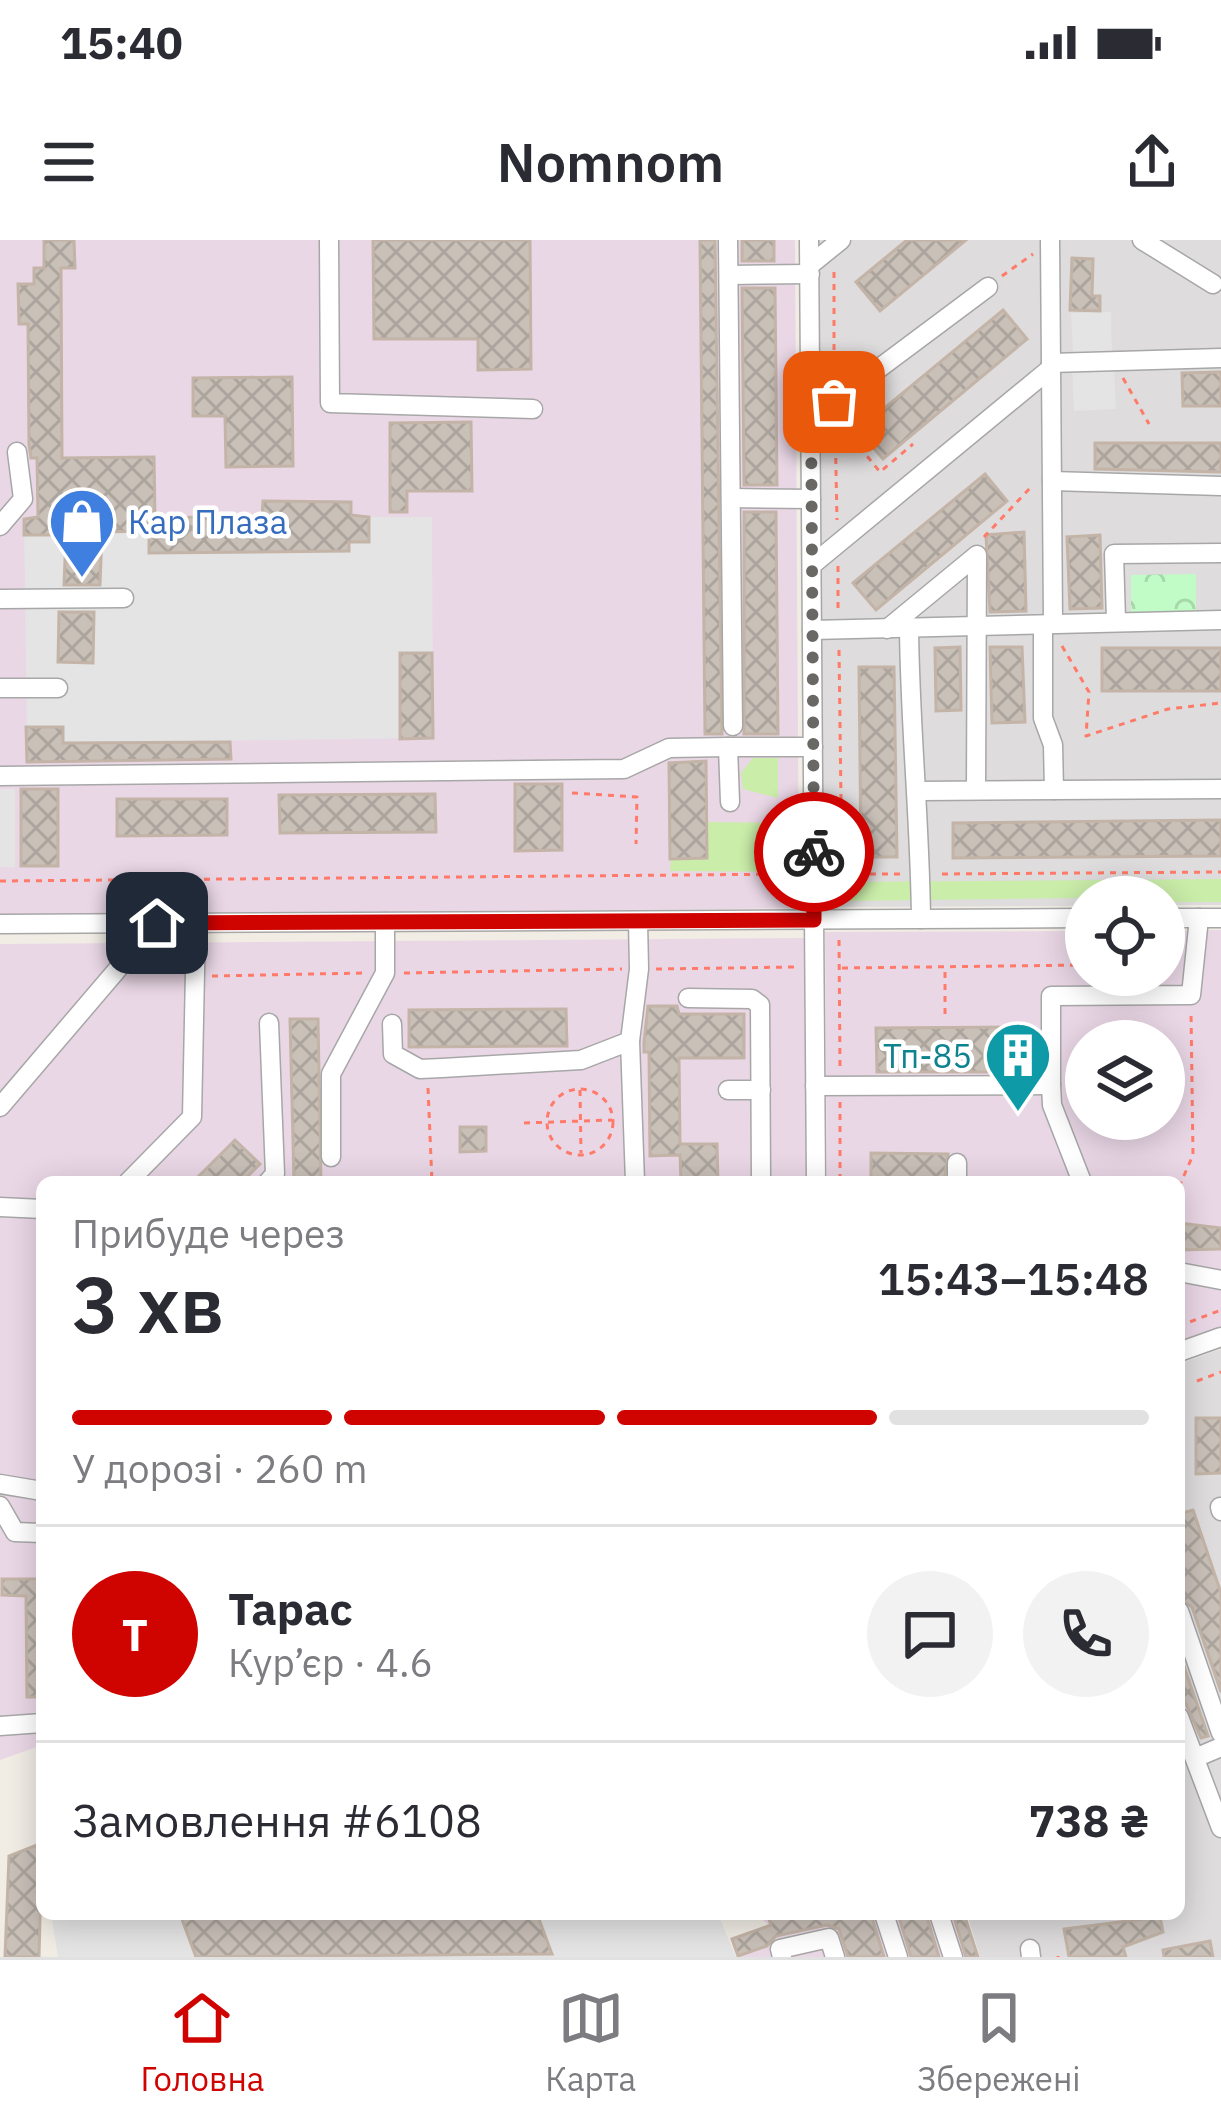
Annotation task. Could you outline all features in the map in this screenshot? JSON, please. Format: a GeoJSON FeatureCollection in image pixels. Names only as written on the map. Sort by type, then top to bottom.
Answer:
{"type":"FeatureCollection","features":[{"type":"Feature","properties":{"kind":"street"},"geometry":{"type":"LineString","coordinates":[[329,240],[330,403],[533,409]]}},
{"type":"Feature","properties":{"kind":"street"},"geometry":{"type":"LineString","coordinates":[[728,240],[733,726]]}},
{"type":"Feature","properties":{"kind":"street"},"geometry":{"type":"LineString","coordinates":[[809,240],[816,1176]]}},
{"type":"Feature","properties":{"kind":"street"},"geometry":{"type":"LineString","coordinates":[[729,275],[810,270],[841,240]]}},
{"type":"Feature","properties":{"kind":"street"},"geometry":{"type":"LineString","coordinates":[[1142,240],[1218,285]]}},
{"type":"Feature","properties":{"kind":"street"},"geometry":{"type":"LineString","coordinates":[[1050,242],[1052,473],[1043,718],[1053,745],[1054,790]]}},
{"type":"Feature","properties":{"kind":"street"},"geometry":{"type":"LineString","coordinates":[[811,413],[834,402],[988,287]]}},
{"type":"Feature","properties":{"kind":"street"},"geometry":{"type":"LineString","coordinates":[[812,565],[1051,366],[1221,358]]}},
{"type":"Feature","properties":{"kind":"street"},"geometry":{"type":"LineString","coordinates":[[0,526],[23,499],[17,452]]}},
{"type":"Feature","properties":{"kind":"street"},"geometry":{"type":"LineString","coordinates":[[1052,473],[1221,486]]}},
{"type":"Feature","properties":{"kind":"street"},"geometry":{"type":"LineString","coordinates":[[730,498],[811,499]]}},
{"type":"Feature","properties":{"kind":"street"},"geometry":{"type":"LineString","coordinates":[[1116,620],[1114,554],[1221,554]]}},
{"type":"Feature","properties":{"kind":"street"},"geometry":{"type":"LineString","coordinates":[[976,790],[977,555]]}},
{"type":"Feature","properties":{"kind":"street"},"geometry":{"type":"LineString","coordinates":[[887,629],[977,555]]}},
{"type":"Feature","properties":{"kind":"street"},"geometry":{"type":"LineString","coordinates":[[0,599],[124,598]]}},
{"type":"Feature","properties":{"kind":"street"},"geometry":{"type":"LineString","coordinates":[[812,630],[1221,620]]}},
{"type":"Feature","properties":{"kind":"street"},"geometry":{"type":"LineString","coordinates":[[909,628],[910,758],[920,790],[921,919]]}},
{"type":"Feature","properties":{"kind":"street"},"geometry":{"type":"LineString","coordinates":[[0,688],[58,688]]}},
{"type":"Feature","properties":{"kind":"street"},"geometry":{"type":"LineString","coordinates":[[728,747],[730,802]]}},
{"type":"Feature","properties":{"kind":"street"},"geometry":{"type":"LineString","coordinates":[[0,776],[624,769],[669,748],[813,748]]}},
{"type":"Feature","properties":{"kind":"street"},"geometry":{"type":"LineString","coordinates":[[920,790],[1221,789]]}},
{"type":"Feature","properties":{"kind":"street"},"geometry":{"type":"LineString","coordinates":[[0,924],[1065,918]]}},
{"type":"Feature","properties":{"kind":"street"},"geometry":{"type":"LineString","coordinates":[[1185,918],[1221,918]]}},
{"type":"Feature","properties":{"kind":"street"},"geometry":{"type":"LineString","coordinates":[[1080,1176],[1052,1106],[1051,996],[1191,995],[1198,918]]}},
{"type":"Feature","properties":{"kind":"street"},"geometry":{"type":"LineString","coordinates":[[635,1176],[630,1041],[639,969],[638,921]]}},
{"type":"Feature","properties":{"kind":"street"},"geometry":{"type":"LineString","coordinates":[[331,1157],[331,1075],[385,973],[385,922]]}},
{"type":"Feature","properties":{"kind":"street"},"geometry":{"type":"LineString","coordinates":[[0,1107],[157,923]]}},
{"type":"Feature","properties":{"kind":"street"},"geometry":{"type":"LineString","coordinates":[[134,1176],[192,1117],[196,923]]}},
{"type":"Feature","properties":{"kind":"street"},"geometry":{"type":"LineString","coordinates":[[688,998],[752,999],[760,1005],[761,1176]]}},
{"type":"Feature","properties":{"kind":"street"},"geometry":{"type":"LineString","coordinates":[[269,1023],[273,1176]]}},
{"type":"Feature","properties":{"kind":"street"},"geometry":{"type":"LineString","coordinates":[[392,1024],[393,1054],[401,1063],[427,1069],[581,1060],[630,1041]]}},
{"type":"Feature","properties":{"kind":"street"},"geometry":{"type":"LineString","coordinates":[[815,1086],[1051,1085]]}},
{"type":"Feature","properties":{"kind":"street"},"geometry":{"type":"LineString","coordinates":[[728,1090],[760,1090]]}},
{"type":"Feature","properties":{"kind":"street"},"geometry":{"type":"LineString","coordinates":[[0,1207],[36,1209]]}},
{"type":"Feature","properties":{"kind":"street"},"geometry":{"type":"LineString","coordinates":[[1185,1273],[1221,1280]]}},
{"type":"Feature","properties":{"kind":"street"},"geometry":{"type":"LineString","coordinates":[[1185,1350],[1221,1337]]}},
{"type":"Feature","properties":{"kind":"street"},"geometry":{"type":"LineString","coordinates":[[0,1484],[36,1490]]}},
{"type":"Feature","properties":{"kind":"street"},"geometry":{"type":"LineString","coordinates":[[0,1507],[15,1532],[36,1533]]}},
{"type":"Feature","properties":{"kind":"street"},"geometry":{"type":"LineString","coordinates":[[1185,1628],[1221,1733]]}},
{"type":"Feature","properties":{"kind":"street"},"geometry":{"type":"LineString","coordinates":[[0,1726],[36,1724]]}},
{"type":"Feature","properties":{"kind":"street"},"geometry":{"type":"LineString","coordinates":[[1185,1732],[1221,1828]]}},
{"type":"Feature","properties":{"kind":"street"},"geometry":{"type":"LineString","coordinates":[[1195,1758],[1221,1748]]}},
{"type":"Feature","properties":{"kind":"street"},"geometry":{"type":"LineString","coordinates":[[886,1920],[898,1957]]}},
{"type":"Feature","properties":{"kind":"street"},"geometry":{"type":"LineString","coordinates":[[941,1920],[953,1957]]}},
{"type":"Feature","properties":{"kind":"street"},"geometry":{"type":"LineString","coordinates":[[782,1957],[780,1949],[829,1938],[835,1957]]}},
{"type":"Feature","properties":{"kind":"path"},"geometry":{"type":"LineString","coordinates":[[988,287],[1050,242]]}},
{"type":"Feature","properties":{"kind":"path"},"geometry":{"type":"LineString","coordinates":[[1112,360],[1149,424]]}},
{"type":"Feature","properties":{"kind":"path"},"geometry":{"type":"LineString","coordinates":[[835,416],[880,472],[914,444]]}},
{"type":"Feature","properties":{"kind":"path"},"geometry":{"type":"LineString","coordinates":[[977,555],[987,532],[1052,473]]}},
{"type":"Feature","properties":{"kind":"path"},"geometry":{"type":"LineString","coordinates":[[1061,644],[1089,692],[1086,736],[1168,710],[1221,703]]}},
{"type":"Feature","properties":{"kind":"path"},"geometry":{"type":"LineString","coordinates":[[572,794],[637,796],[636,844]]}},
{"type":"Feature","properties":{"kind":"path"},"geometry":{"type":"LineString","coordinates":[[0,881],[842,874],[840,1176]]}},
{"type":"Feature","properties":{"kind":"path"},"geometry":{"type":"LineString","coordinates":[[194,976],[1065,965]]}},
{"type":"Feature","properties":{"kind":"path"},"geometry":{"type":"LineString","coordinates":[[945,967],[945,1014]]}},
{"type":"Feature","properties":{"kind":"path"},"geometry":{"type":"LineString","coordinates":[[1184,1176],[1193,1155],[1191,995]]}},
{"type":"Feature","properties":{"kind":"path"},"geometry":{"type":"LineString","coordinates":[[427,1069],[431,1176]]}},
{"type":"Feature","properties":{"kind":"path"},"geometry":{"type":"LineString","coordinates":[[580,1089],[581,1155]]}},
{"type":"Feature","properties":{"kind":"path"},"geometry":{"type":"LineString","coordinates":[[580,1089],[599,1094],[613,1120],[604,1144],[581,1155],[554,1142],[547,1122],[556,1098],[580,1089]]}},
{"type":"Feature","properties":{"kind":"path"},"geometry":{"type":"LineString","coordinates":[[524,1123],[613,1120]]}},
{"type":"Feature","properties":{"kind":"path"},"geometry":{"type":"LineString","coordinates":[[1185,1324],[1221,1310]]}},
{"type":"Feature","properties":{"kind":"path"},"geometry":{"type":"LineString","coordinates":[[1198,1381],[1221,1372]]}},
{"type":"Feature","properties":{"kind":"shaded area"},"geometry":{"type":"Polygon","coordinates":[[[0,240],[795,240],[799,908],[0,917],[0,240]]]}},
{"type":"Feature","properties":{"kind":"shaded area"},"geometry":{"type":"Polygon","coordinates":[[[819,240],[1221,240],[1221,905],[1185,905],[1185,876],[1065,876],[1065,906],[823,907],[819,240]]]}},
{"type":"Feature","properties":{"kind":"shaded area"},"geometry":{"type":"Polygon","coordinates":[[[1111,312],[1112,354],[1073,355],[1071,313],[1111,312]]]}},
{"type":"Feature","properties":{"kind":"shaded area"},"geometry":{"type":"Polygon","coordinates":[[[1114,366],[1116,409],[1074,411],[1072,368],[1114,366]]]}},
{"type":"Feature","properties":{"kind":"shaded area"},"geometry":{"type":"Polygon","coordinates":[[[24,517],[432,517],[433,738],[27,743],[24,517]]]}},
{"type":"Feature","properties":{"kind":"shaded area"},"geometry":{"type":"Polygon","coordinates":[[[0,789],[15,789],[15,867],[0,867],[0,789]]]}},
{"type":"Feature","properties":{"kind":"shaded area"},"geometry":{"type":"Polygon","coordinates":[[[1221,930],[1221,1329],[1185,1342],[1185,1176],[827,1176],[825,932],[1065,931],[1065,996],[1185,996],[1185,931],[1221,930]]]}},
{"type":"Feature","properties":{"kind":"shaded area"},"geometry":{"type":"Polygon","coordinates":[[[804,938],[807,1176],[36,1176],[36,1747],[0,1760],[0,944],[804,938]]]}},
{"type":"Feature","properties":{"kind":"shaded area"},"geometry":{"type":"Polygon","coordinates":[[[1221,1349],[1221,1957],[980,1957],[969,1920],[1185,1920],[1185,1362],[1221,1349]]]}},
{"type":"Feature","properties":{"kind":"shaded area"},"geometry":{"type":"Polygon","coordinates":[[[52,1920],[721,1920],[736,1957],[58,1957],[52,1920]]]}},
{"type":"Feature","properties":{"kind":"shaded area"},"geometry":{"type":"Polygon","coordinates":[[[763,1920],[966,1920],[978,1957],[739,1957],[732,1939],[770,1926],[763,1920]]]}},
{"type":"Feature","properties":{"kind":"green space"},"geometry":{"type":"Polygon","coordinates":[[[1196,574],[1196,611],[1131,612],[1131,575],[1196,574]]]}},
{"type":"Feature","properties":{"kind":"green space"},"geometry":{"type":"Polygon","coordinates":[[[753,758],[778,758],[778,798],[743,789],[741,773],[753,758]]]}},
{"type":"Feature","properties":{"kind":"green space"},"geometry":{"type":"Polygon","coordinates":[[[778,814],[795,814],[795,872],[670,871],[671,859],[707,858],[707,822],[776,823],[778,814]]]}},
{"type":"Feature","properties":{"kind":"green space"},"geometry":{"type":"Polygon","coordinates":[[[1185,879],[1221,879],[1221,902],[1185,902],[1185,879]]]}},
{"type":"Feature","properties":{"kind":"green space"},"geometry":{"type":"Polygon","coordinates":[[[1065,880],[1065,898],[848,901],[848,882],[1065,880]]]}},
{"type":"Feature","properties":{"kind":"building"},"geometry":{"type":"Polygon","coordinates":[[[44,240],[74,240],[75,268],[61,268],[62,458],[154,457],[155,518],[262,516],[263,501],[351,502],[351,515],[369,517],[369,542],[349,542],[349,551],[149,553],[149,531],[102,532],[100,585],[64,585],[66,535],[24,535],[24,519],[38,517],[37,458],[31,458],[29,445],[28,324],[19,324],[18,284],[34,284],[34,268],[44,268],[44,240]]]}},
{"type":"Feature","properties":{"kind":"building"},"geometry":{"type":"Polygon","coordinates":[[[373,240],[530,240],[531,369],[478,370],[478,339],[374,339],[373,240]]]}},
{"type":"Feature","properties":{"kind":"building"},"geometry":{"type":"Polygon","coordinates":[[[700,240],[715,240],[722,734],[705,734],[700,240]]]}},
{"type":"Feature","properties":{"kind":"building"},"geometry":{"type":"Polygon","coordinates":[[[742,240],[774,240],[774,261],[742,261],[742,240]]]}},
{"type":"Feature","properties":{"kind":"building"},"geometry":{"type":"Polygon","coordinates":[[[907,240],[966,240],[880,311],[856,282],[907,240]]]}},
{"type":"Feature","properties":{"kind":"building"},"geometry":{"type":"Polygon","coordinates":[[[1072,258],[1093,259],[1092,296],[1100,296],[1100,311],[1070,310],[1072,258]]]}},
{"type":"Feature","properties":{"kind":"building"},"geometry":{"type":"Polygon","coordinates":[[[742,288],[775,288],[777,485],[744,485],[742,288]]]}},
{"type":"Feature","properties":{"kind":"building"},"geometry":{"type":"Polygon","coordinates":[[[1003,310],[1027,339],[883,459],[858,430],[1003,310]]]}},
{"type":"Feature","properties":{"kind":"building"},"geometry":{"type":"Polygon","coordinates":[[[1221,372],[1221,406],[1183,406],[1182,373],[1221,372]]]}},
{"type":"Feature","properties":{"kind":"building"},"geometry":{"type":"Polygon","coordinates":[[[292,377],[293,466],[226,467],[225,416],[193,416],[193,378],[292,377]]]}},
{"type":"Feature","properties":{"kind":"building"},"geometry":{"type":"Polygon","coordinates":[[[471,422],[472,491],[407,491],[407,512],[390,512],[390,423],[471,422]]]}},
{"type":"Feature","properties":{"kind":"building"},"geometry":{"type":"Polygon","coordinates":[[[1095,443],[1221,443],[1221,472],[1095,469],[1095,443]]]}},
{"type":"Feature","properties":{"kind":"building"},"geometry":{"type":"Polygon","coordinates":[[[985,474],[1007,501],[876,610],[853,583],[985,474]]]}},
{"type":"Feature","properties":{"kind":"building"},"geometry":{"type":"Polygon","coordinates":[[[744,512],[776,512],[778,734],[744,734],[744,512]]]}},
{"type":"Feature","properties":{"kind":"building"},"geometry":{"type":"Polygon","coordinates":[[[1024,532],[1026,611],[990,612],[986,535],[1024,532]]]}},
{"type":"Feature","properties":{"kind":"building"},"geometry":{"type":"Polygon","coordinates":[[[1100,535],[1102,608],[1070,609],[1067,537],[1100,535]]]}},
{"type":"Feature","properties":{"kind":"building"},"geometry":{"type":"Polygon","coordinates":[[[59,612],[94,612],[93,663],[58,662],[59,612]]]}},
{"type":"Feature","properties":{"kind":"building"},"geometry":{"type":"Polygon","coordinates":[[[960,647],[961,710],[936,711],[935,648],[960,647]]]}},
{"type":"Feature","properties":{"kind":"building"},"geometry":{"type":"Polygon","coordinates":[[[990,647],[1022,647],[1025,722],[992,723],[990,647]]]}},
{"type":"Feature","properties":{"kind":"building"},"geometry":{"type":"Polygon","coordinates":[[[1102,648],[1221,648],[1221,691],[1102,691],[1102,648]]]}},
{"type":"Feature","properties":{"kind":"building"},"geometry":{"type":"Polygon","coordinates":[[[400,653],[432,653],[433,738],[400,739],[400,653]]]}},
{"type":"Feature","properties":{"kind":"building"},"geometry":{"type":"Polygon","coordinates":[[[859,667],[894,667],[897,857],[861,857],[859,667]]]}},
{"type":"Feature","properties":{"kind":"building"},"geometry":{"type":"Polygon","coordinates":[[[26,727],[63,727],[63,743],[230,742],[231,759],[27,762],[26,727]]]}},
{"type":"Feature","properties":{"kind":"building"},"geometry":{"type":"Polygon","coordinates":[[[706,761],[707,858],[670,859],[669,763],[706,761]]]}},
{"type":"Feature","properties":{"kind":"building"},"geometry":{"type":"Polygon","coordinates":[[[515,784],[562,784],[562,850],[515,851],[515,784]]]}},
{"type":"Feature","properties":{"kind":"building"},"geometry":{"type":"Polygon","coordinates":[[[21,789],[58,789],[58,866],[21,866],[21,789]]]}},
{"type":"Feature","properties":{"kind":"building"},"geometry":{"type":"Polygon","coordinates":[[[435,794],[436,832],[280,833],[279,795],[435,794]]]}},
{"type":"Feature","properties":{"kind":"building"},"geometry":{"type":"Polygon","coordinates":[[[117,799],[227,799],[227,835],[117,836],[117,799]]]}},
{"type":"Feature","properties":{"kind":"building"},"geometry":{"type":"Polygon","coordinates":[[[1221,820],[1221,856],[953,858],[953,823],[1221,820]]]}},
{"type":"Feature","properties":{"kind":"building"},"geometry":{"type":"Polygon","coordinates":[[[648,1006],[677,1006],[679,1014],[744,1014],[744,1058],[679,1058],[680,1144],[717,1144],[718,1176],[681,1176],[680,1155],[650,1156],[649,1052],[644,1052],[648,1006]]]}},
{"type":"Feature","properties":{"kind":"building"},"geometry":{"type":"Polygon","coordinates":[[[566,1009],[567,1046],[409,1047],[409,1010],[566,1009]]]}},
{"type":"Feature","properties":{"kind":"building"},"geometry":{"type":"Polygon","coordinates":[[[290,1019],[318,1019],[321,1176],[294,1176],[290,1019]]]}},
{"type":"Feature","properties":{"kind":"building"},"geometry":{"type":"Polygon","coordinates":[[[1025,1027],[1025,1072],[877,1072],[876,1028],[1025,1027]]]}},
{"type":"Feature","properties":{"kind":"building"},"geometry":{"type":"Polygon","coordinates":[[[460,1127],[486,1127],[486,1151],[460,1152],[460,1127]]]}},
{"type":"Feature","properties":{"kind":"building"},"geometry":{"type":"Polygon","coordinates":[[[235,1140],[260,1164],[248,1176],[199,1176],[235,1140]]]}},
{"type":"Feature","properties":{"kind":"building"},"geometry":{"type":"Polygon","coordinates":[[[871,1153],[948,1154],[945,1176],[871,1176],[871,1153]]]}},
{"type":"Feature","properties":{"kind":"building"},"geometry":{"type":"Polygon","coordinates":[[[1185,1224],[1221,1228],[1221,1249],[1185,1250],[1185,1224]]]}},
{"type":"Feature","properties":{"kind":"building"},"geometry":{"type":"Polygon","coordinates":[[[1196,1418],[1221,1418],[1221,1473],[1196,1474],[1196,1418]]]}},
{"type":"Feature","properties":{"kind":"building"},"geometry":{"type":"Polygon","coordinates":[[[1193,1510],[1221,1593],[1221,1692],[1192,1607],[1185,1602],[1185,1512],[1193,1510]]]}},
{"type":"Feature","properties":{"kind":"building"},"geometry":{"type":"Polygon","coordinates":[[[2,1579],[36,1579],[36,1697],[27,1697],[26,1596],[2,1595],[2,1579]]]}},
{"type":"Feature","properties":{"kind":"building"},"geometry":{"type":"Polygon","coordinates":[[[1185,1669],[1208,1736],[1201,1738],[1185,1702],[1185,1669]]]}},
{"type":"Feature","properties":{"kind":"building"},"geometry":{"type":"Polygon","coordinates":[[[36,1845],[39,1957],[5,1957],[9,1856],[36,1845]]]}},
{"type":"Feature","properties":{"kind":"building"},"geometry":{"type":"Polygon","coordinates":[[[182,1920],[539,1920],[552,1954],[196,1957],[182,1920]]]}},
{"type":"Feature","properties":{"kind":"building"},"geometry":{"type":"Polygon","coordinates":[[[769,1920],[873,1920],[884,1957],[848,1957],[839,1929],[827,1925],[776,1936],[767,1946],[738,1956],[732,1939],[771,1925],[769,1920]]]}},
{"type":"Feature","properties":{"kind":"building"},"geometry":{"type":"Polygon","coordinates":[[[900,1920],[928,1920],[939,1957],[911,1957],[900,1920]]]}},
{"type":"Feature","properties":{"kind":"building"},"geometry":{"type":"Polygon","coordinates":[[[955,1920],[966,1920],[978,1957],[966,1957],[955,1920]]]}},
{"type":"Feature","properties":{"kind":"building"},"geometry":{"type":"Polygon","coordinates":[[[1161,1920],[1163,1932],[1123,1947],[1126,1957],[1069,1957],[1064,1929],[1161,1920]]]}},
{"type":"Feature","properties":{"kind":"building"},"geometry":{"type":"Polygon","coordinates":[[[1210,1941],[1213,1957],[1164,1957],[1163,1950],[1210,1941]]]}},
{"type":"Feature","properties":{"kind":"way so far"},"geometry":{"type":"LineString","coordinates":[[814,852],[811,413],[834,402]]}},
{"type":"Feature","properties":{"kind":"place","name":"Кар Плаза"},"geometry":{"type":"Point","coordinates":[82,580]}},
{"type":"Feature","properties":{"kind":"place","name":"Тп-85"},"geometry":{"type":"Point","coordinates":[1018,1114]}},
{"type":"Feature","properties":{"kind":"route"},"geometry":{"type":"LineString","coordinates":[[157,923],[814,920],[814,852]]}}]}
